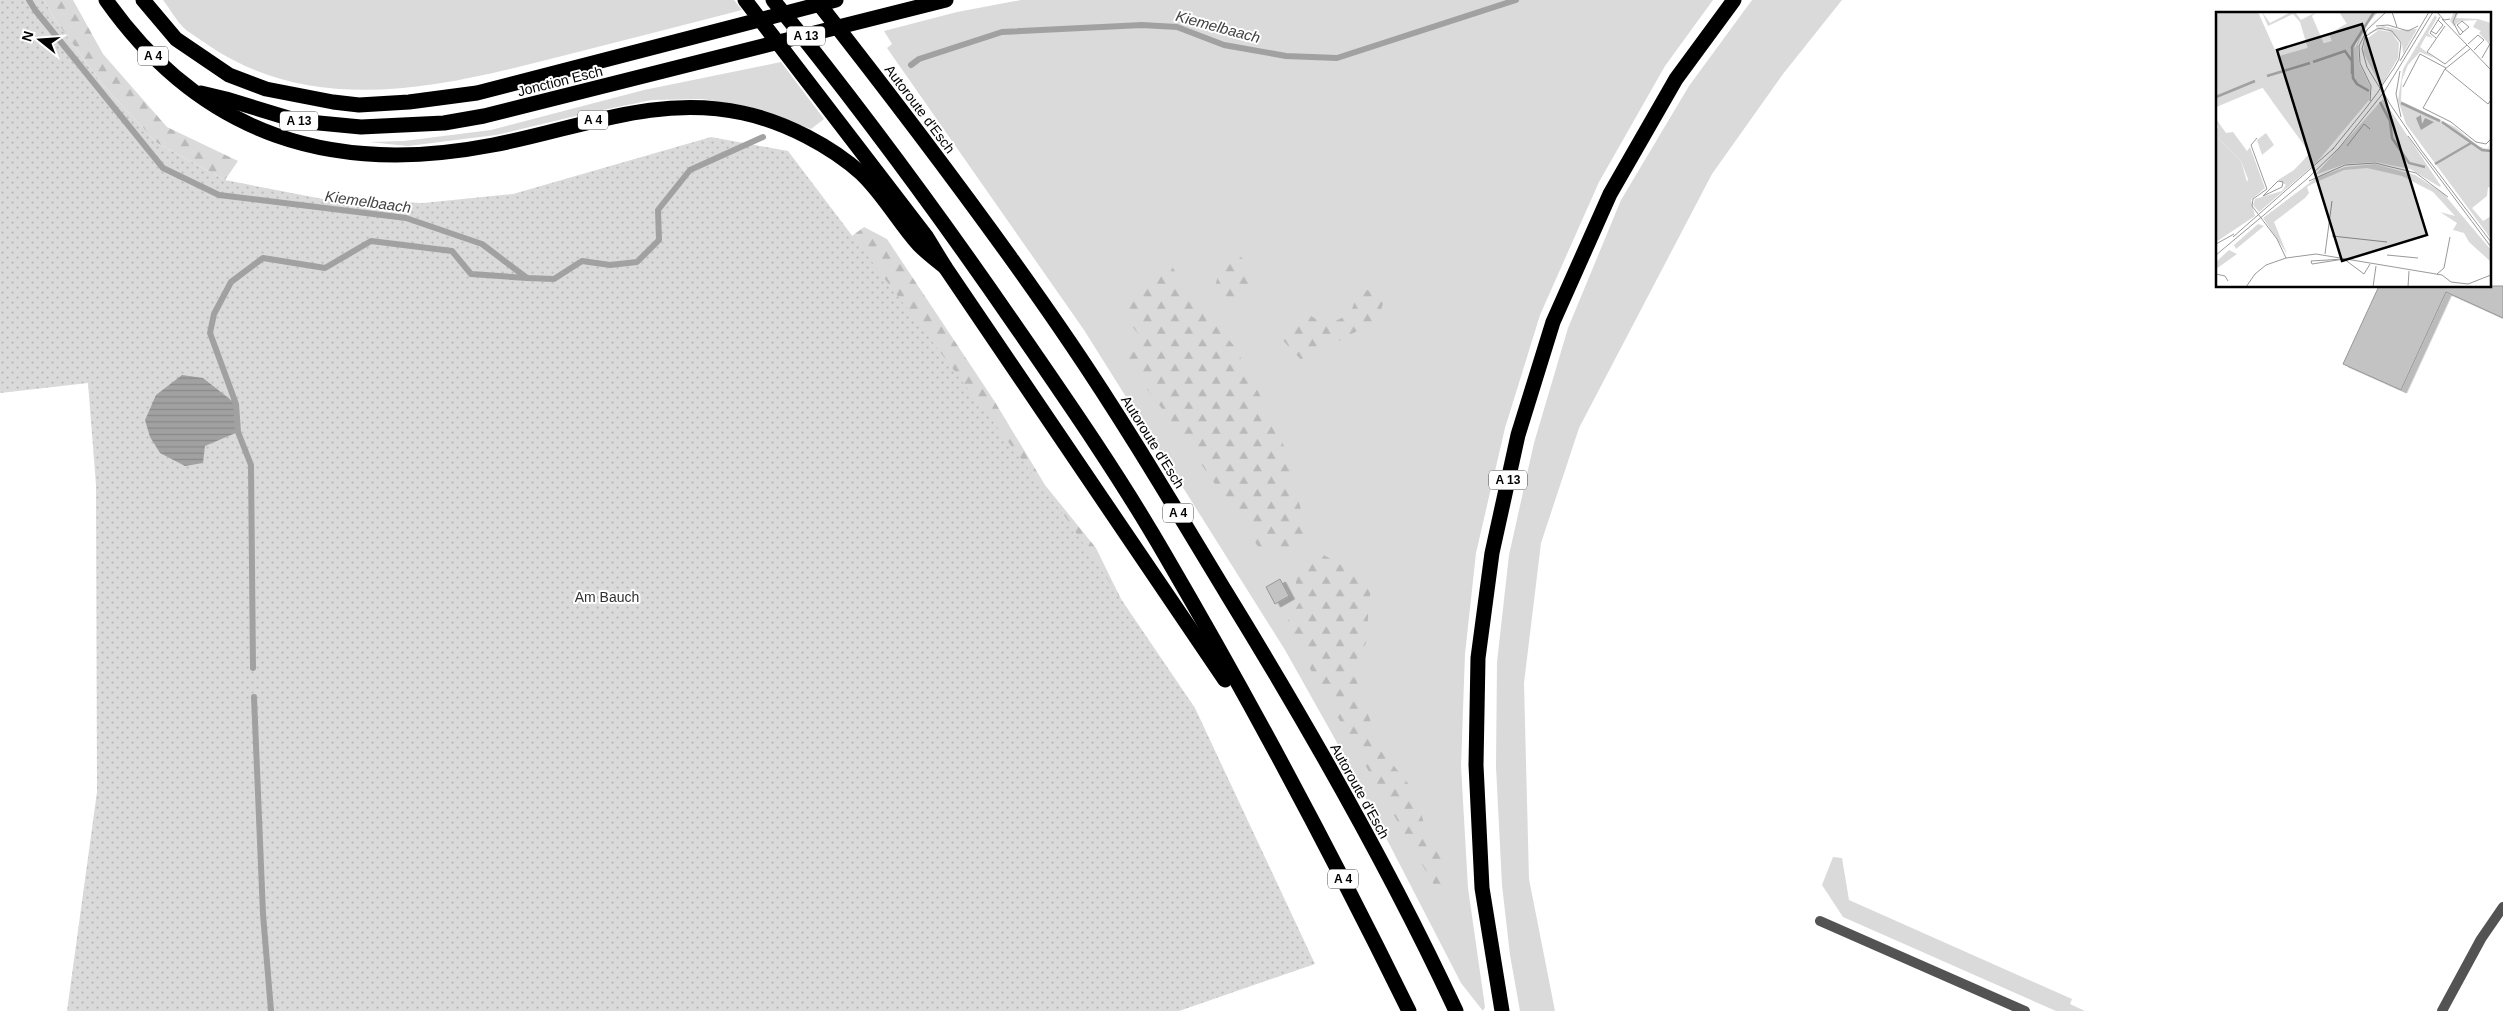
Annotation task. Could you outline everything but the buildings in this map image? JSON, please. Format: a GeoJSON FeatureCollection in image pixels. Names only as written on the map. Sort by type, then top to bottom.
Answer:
{"type":"FeatureCollection","features":[{"type":"Feature","properties":{"kind":"highway","name":"A 4"},"geometry":{"type":"LineString","coordinates":[[143,0],[176,39],[229,75],[266,89],[359,105],[409,102],[477,94],[836,0]]}},
{"type":"Feature","properties":{"kind":"highway","name":"A 4"},"geometry":{"type":"LineString","coordinates":[[773,0],[817,54],[948,228],[1083,423],[1165,554],[1346,884],[1409,1011]]}},
{"type":"Feature","properties":{"kind":"highway","name":"Autoroute d'Esch"},"geometry":{"type":"LineString","coordinates":[[816,0],[933,152],[1064,333],[1132,436],[1269,661],[1322,754],[1385,870],[1456,1011]]}},
{"type":"Feature","properties":{"kind":"highway","name":"Jonction Esch"},"geometry":{"type":"LineString","coordinates":[[199,93],[226,99],[298,121],[361,127],[444,123],[484,116],[946,0]]}},
{"type":"Feature","properties":{"kind":"highway","name":"A 13"},"geometry":{"type":"LineString","coordinates":[[1502,1011],[1482,888],[1476,766],[1478,658],[1492,553],[1516,444],[1553,322],[1610,194],[1676,79],[1734,0]]}},
{"type":"Feature","properties":{"kind":"highway","name":"A 4"},"geometry":{"type":"LineString","coordinates":[[746,2],[926,236],[1152,575],[1273,749]]}},
{"type":"Feature","properties":{"kind":"highway","name":"A 4"},"geometry":{"type":"LineString","coordinates":[[110,4],[133,37],[175,77],[199,93],[222,112],[265,132],[306,145],[379,156],[414,156],[494,145],[587,121],[652,108],[704,108],[744,114],[790,130],[825,147],[862,174],[920,246],[945,267]]}},
{"type":"Feature","properties":{"kind":"street"},"geometry":{"type":"LineString","coordinates":[[2442,1011],[2481,939],[2503,907]]}},
{"type":"Feature","properties":{"kind":"street"},"geometry":{"type":"LineString","coordinates":[[1820,921],[2026,1011]]}},
{"type":"Feature","properties":{"kind":"green space","name":"Am Bauch"},"geometry":{"type":"Polygon","coordinates":[[[0,0],[44,0],[55,20],[103,85],[157,143],[225,180],[328,200],[423,203],[513,194],[711,137],[788,151],[1066,518],[1195,708],[1315,964],[1179,1011],[67,1011],[97,792],[96,485],[88,383],[0,393],[0,0]]]}},
{"type":"Feature","properties":{"kind":"green space"},"geometry":{"type":"Polygon","coordinates":[[[44,0],[73,0],[103,54],[167,127],[238,161],[225,180],[157,143],[103,85],[55,20],[44,0]]]}},
{"type":"Feature","properties":{"kind":"green space"},"geometry":{"type":"Polygon","coordinates":[[[163,0],[734,0],[742,10],[476,77],[431,85],[386,89],[340,89],[296,83],[253,69],[211,47],[186,30],[163,0]]]}},
{"type":"Feature","properties":{"kind":"green space"},"geometry":{"type":"Polygon","coordinates":[[[1021,0],[1713,0],[1665,66],[1599,182],[1540,315],[1505,428],[1476,553],[1465,654],[1461,766],[1468,888],[1485,1007],[1483,1011],[1461,983],[1335,739],[1285,650],[1084,330],[887,48],[892,44],[884,31],[957,12],[1021,0]]]}},
{"type":"Feature","properties":{"kind":"green space"},"geometry":{"type":"Polygon","coordinates":[[[1752,0],[1842,0],[1783,74],[1712,174],[1579,428],[1541,543],[1524,683],[1529,879],[1555,1011],[1520,1011],[1510,955],[1502,885],[1496,767],[1497,662],[1509,555],[1534,443],[1568,328],[1621,200],[1689,86],[1752,0]]]}},
{"type":"Feature","properties":{"kind":"green space"},"geometry":{"type":"Polygon","coordinates":[[[781,62],[824,119],[811,129],[747,106],[702,99],[652,100],[496,135],[408,146],[369,142],[404,141],[491,130],[644,90],[781,62]]]}},
{"type":"Feature","properties":{"kind":"green space"},"geometry":{"type":"Polygon","coordinates":[[[864,227],[887,239],[995,402],[1045,485],[1096,548],[1144,646],[848,239],[864,227]]]}},
{"type":"Feature","properties":{"kind":"green space"},"geometry":{"type":"Polygon","coordinates":[[[1235,252],[1251,266],[1249,293],[1233,302],[1215,287],[1223,257],[1235,252]]]}},
{"type":"Feature","properties":{"kind":"green space"},"geometry":{"type":"Polygon","coordinates":[[[1169,262],[1190,294],[1235,347],[1281,436],[1307,532],[1287,558],[1270,550],[1264,555],[1170,419],[1122,357],[1143,340],[1115,305],[1169,262]]]}},
{"type":"Feature","properties":{"kind":"green space"},"geometry":{"type":"Polygon","coordinates":[[[1349,285],[1385,295],[1379,319],[1302,361],[1277,334],[1300,310],[1327,325],[1350,314],[1355,301],[1344,294],[1349,285]]]}},
{"type":"Feature","properties":{"kind":"green space"},"geometry":{"type":"Polygon","coordinates":[[[1322,554],[1371,582],[1366,643],[1352,667],[1380,749],[1416,793],[1425,828],[1444,864],[1446,906],[1285,625],[1302,599],[1295,588],[1298,571],[1322,554]]]}},
{"type":"Feature","properties":{"kind":"green space"},"geometry":{"type":"Polygon","coordinates":[[[1833,857],[1842,858],[1849,900],[2072,999],[2070,1004],[2085,1011],[2056,1011],[1843,917],[1822,885],[1833,857]]]}},
{"type":"Feature","properties":{"kind":"shaded area"},"geometry":{"type":"Polygon","coordinates":[[[182,375],[203,378],[236,404],[238,432],[205,446],[203,463],[185,466],[160,453],[150,437],[145,420],[156,395],[182,375]]]}},
{"type":"Feature","properties":{"kind":"waterway","name":"Kiemelbaach"},"geometry":{"type":"LineString","coordinates":[[29,0],[35,10],[163,168],[219,195],[406,218],[482,244],[527,278],[554,279],[582,261],[610,265],[637,262],[659,240],[658,210],[690,170],[763,137]]}},
{"type":"Feature","properties":{"kind":"waterway","name":"Kiemelbaach"},"geometry":{"type":"LineString","coordinates":[[911,65],[919,59],[1002,32],[1142,25],[1177,27],[1224,45],[1286,56],[1337,58],[1516,0]]}},
{"type":"Feature","properties":{"kind":"waterway"},"geometry":{"type":"LineString","coordinates":[[253,668],[251,465],[238,432],[236,404],[210,333],[214,314],[231,282],[263,258],[325,268],[371,241],[452,251],[471,274],[527,278]]}},
{"type":"Feature","properties":{"kind":"waterway"},"geometry":{"type":"LineString","coordinates":[[254,697],[263,914],[271,1011]]}}]}
